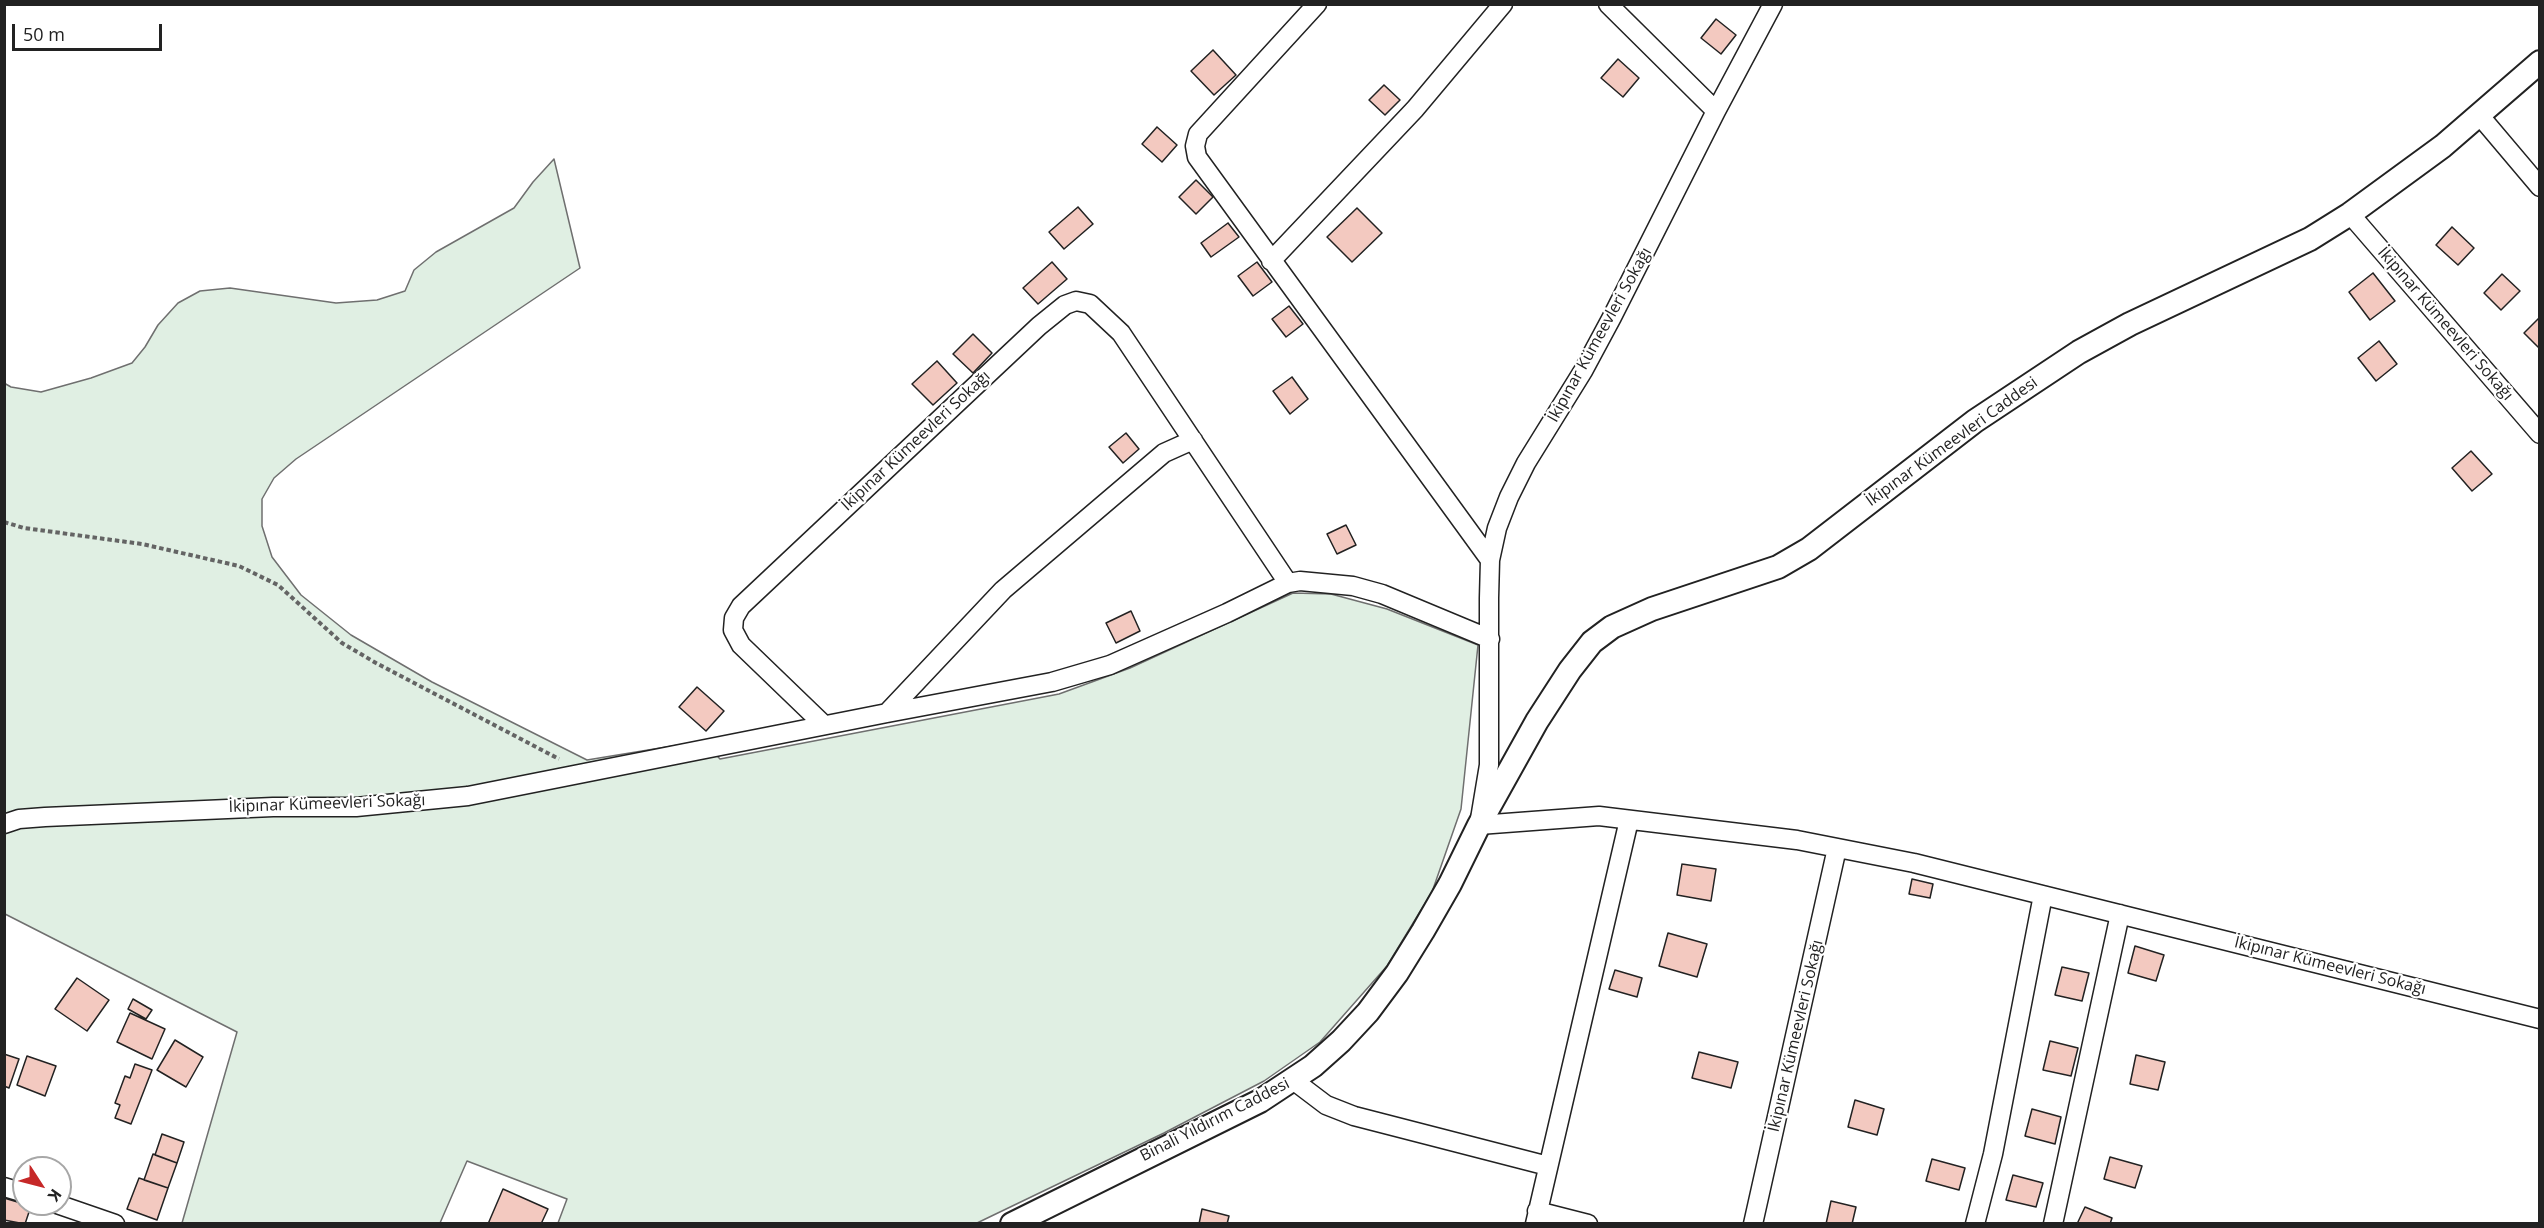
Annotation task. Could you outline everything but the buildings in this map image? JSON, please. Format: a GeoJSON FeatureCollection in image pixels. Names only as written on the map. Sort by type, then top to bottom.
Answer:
{"type":"FeatureCollection","features":[{"type":"Feature","properties":{"kind":"street"},"geometry":{"type":"LineString","coordinates":[[1317,4],[1198,134],[1195,146],[1197,157],[1490,560]]}},
{"type":"Feature","properties":{"kind":"street"},"geometry":{"type":"LineString","coordinates":[[1271,261],[1415,109],[1503,4]]}},
{"type":"Feature","properties":{"kind":"street"},"geometry":{"type":"LineString","coordinates":[[1608,4],[1716,111]]}},
{"type":"Feature","properties":{"kind":"street","name":"İkipınar Kümeevleri Sokağı"},"geometry":{"type":"LineString","coordinates":[[1773,4],[1583,371],[1526,463],[1497,528],[1490,560],[1490,765],[1479,825],[1599,816],[1797,840],[1914,863],[2540,1019]]}},
{"type":"Feature","properties":{"kind":"street","name":"İkipınar Kümeevleri Caddesi"},"geometry":{"type":"LineString","coordinates":[[1479,825],[1537,721],[1570,670],[1592,642],[1612,627],[1652,609],[1778,567],[1836,530],[1983,415],[2079,352],[2130,324],[2310,239],[2350,214],[2480,117],[2540,62]]}},
{"type":"Feature","properties":{"kind":"street"},"geometry":{"type":"LineString","coordinates":[[2480,117],[2540,187]]}},
{"type":"Feature","properties":{"kind":"street","name":"İkipınar Kümeevleri Sokağı"},"geometry":{"type":"LineString","coordinates":[[2350,214],[2540,434]]}},
{"type":"Feature","properties":{"kind":"street","name":"İkipınar Kümeevleri Sokağı"},"geometry":{"type":"LineString","coordinates":[[824,725],[741,645],[733,630],[734,618],[749,598],[1040,326],[1065,305],[1076,301],[1090,304],[1121,333],[1288,583]]}},
{"type":"Feature","properties":{"kind":"street"},"geometry":{"type":"LineString","coordinates":[[887,713],[1003,590],[1164,453],[1193,440]]}},
{"type":"Feature","properties":{"kind":"street","name":"İkipınar Kümeevleri Sokağı"},"geometry":{"type":"LineString","coordinates":[[4,824],[19,819],[45,817],[273,807],[356,807],[468,796],[1084,674],[1227,614],[1288,583],[1300,581],[1353,586],[1382,594],[1490,639]]}},
{"type":"Feature","properties":{"kind":"street"},"geometry":{"type":"LineString","coordinates":[[1588,1224],[1536,1217],[1629,820]]}},
{"type":"Feature","properties":{"kind":"street","name":"Binali Yıldırım Caddesi"},"geometry":{"type":"LineString","coordinates":[[1012,1224],[1242,1110],[1293,1080],[1341,1041],[1368,1012],[1397,973],[1450,884],[1479,825]]}},
{"type":"Feature","properties":{"kind":"street","name":"İkipınar Kümeevleri Sokağı"},"geometry":{"type":"LineString","coordinates":[[1753,1224],[1837,848]]}},
{"type":"Feature","properties":{"kind":"street"},"geometry":{"type":"LineString","coordinates":[[1975,1224],[1993,1154],[2043,895]]}},
{"type":"Feature","properties":{"kind":"street"},"geometry":{"type":"LineString","coordinates":[[2053,1224],[2120,914]]}},
{"type":"Feature","properties":{"kind":"street"},"geometry":{"type":"LineString","coordinates":[[1293,1080],[1326,1105],[1354,1116],[1548,1166]]}},
{"type":"Feature","properties":{"kind":"street"},"geometry":{"type":"LineString","coordinates":[[72,1209],[115,1224]]}},
{"type":"Feature","properties":{"kind":"path"},"geometry":{"type":"LineString","coordinates":[[4,522],[24,528],[142,544],[238,566],[278,585],[342,643],[586,773]]}},
{"type":"Feature","properties":{"kind":"green space"},"geometry":{"type":"Polygon","coordinates":[[[554,159],[580,268],[296,459],[274,478],[262,499],[262,526],[272,557],[301,595],[351,635],[432,682],[587,760],[703,741],[720,759],[1059,694],[1130,668],[1293,593],[1331,594],[1387,609],[1478,645],[1461,809],[1432,892],[1387,966],[1320,1042],[1264,1081],[1164,1133],[977,1223],[558,1223],[567,1199],[467,1161],[440,1223],[182,1223],[237,1032],[5,914],[4,383],[11,387],[41,392],[91,378],[132,363],[158,325],[178,303],[200,291],[230,288],[336,303],[377,300],[405,291],[414,270],[436,252],[514,208],[554,159]]]}}]}
